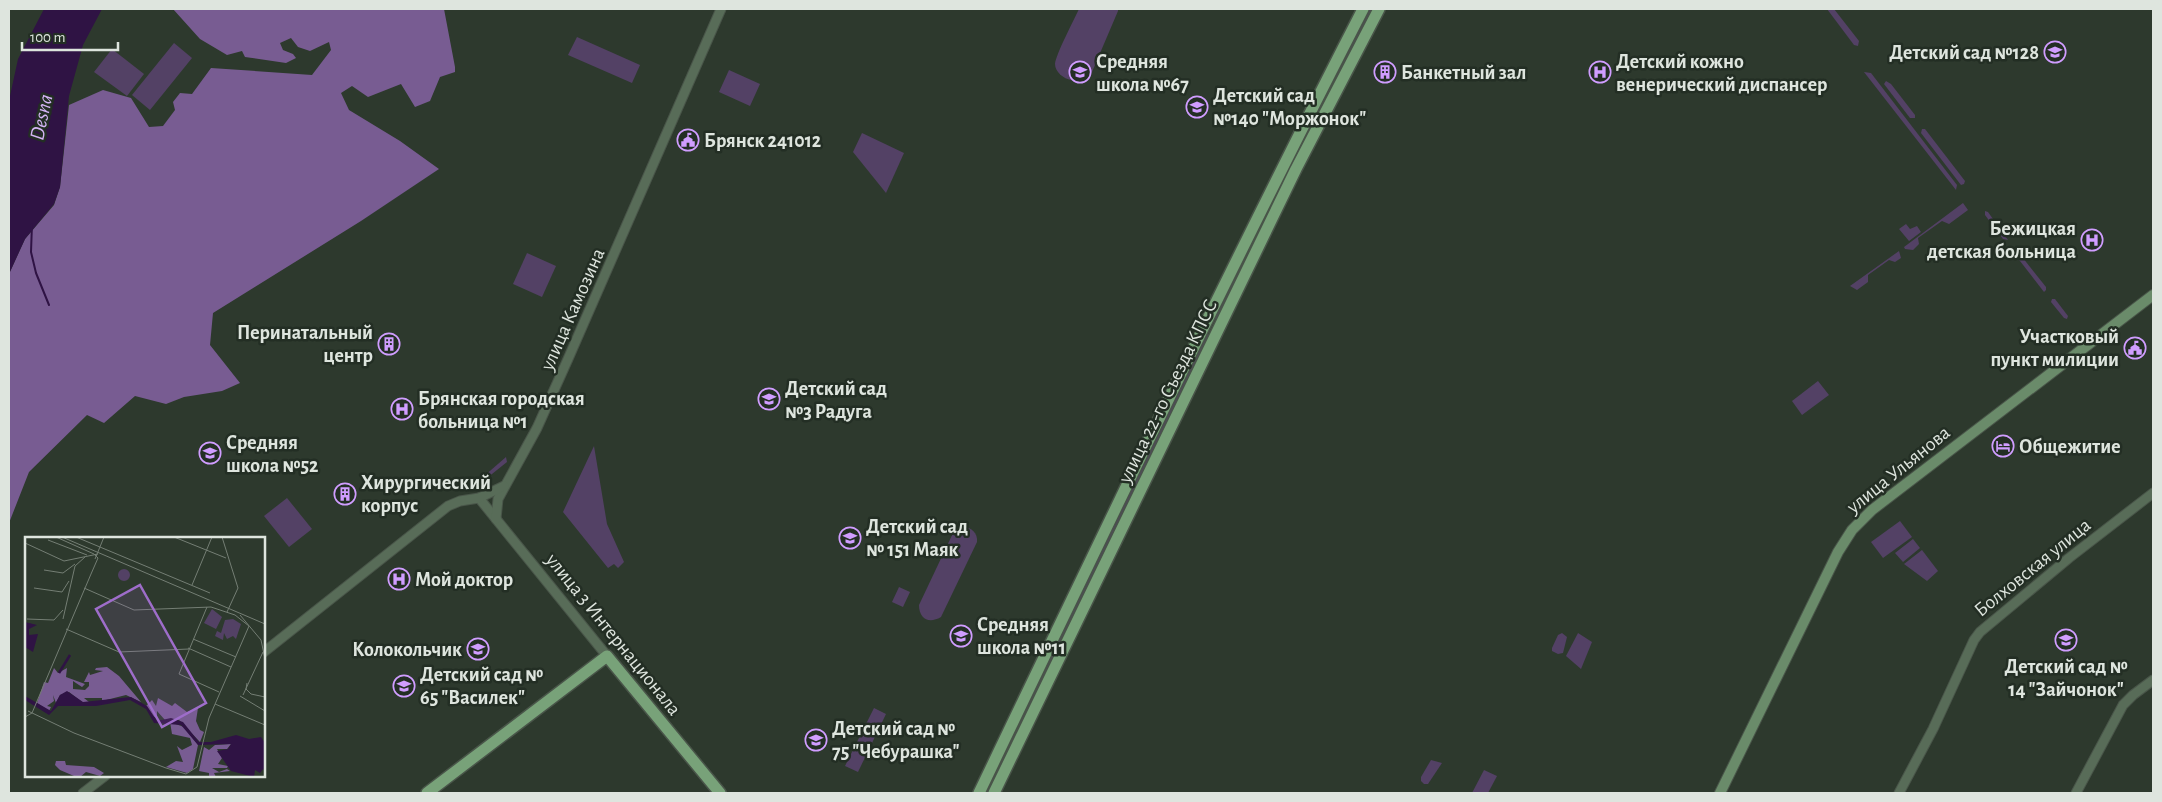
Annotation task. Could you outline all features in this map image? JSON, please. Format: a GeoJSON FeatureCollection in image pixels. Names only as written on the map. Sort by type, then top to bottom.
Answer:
{"type":"FeatureCollection","features":[{"type":"Feature","properties":{"kind":"main road","name":"улица 22-го Съезда КПСС"},"geometry":{"type":"LineString","coordinates":[[979,793],[1203,326],[1292,145],[1363,9]]}},
{"type":"Feature","properties":{"kind":"main road","name":"улица 22-го Съезда КПСС"},"geometry":{"type":"LineString","coordinates":[[994,793],[1296,169],[1379,9]]}},
{"type":"Feature","properties":{"kind":"main road","name":"улица Ульянова"},"geometry":{"type":"LineString","coordinates":[[1720,793],[1838,552],[1858,522],[1960,441],[2153,295]]}},
{"type":"Feature","properties":{"kind":"main road"},"geometry":{"type":"LineString","coordinates":[[1203,326],[1216,333]]}},
{"type":"Feature","properties":{"kind":"main road"},"geometry":{"type":"LineString","coordinates":[[427,793],[607,656]]}},
{"type":"Feature","properties":{"kind":"main road","name":"улица 3 Интернационала"},"geometry":{"type":"LineString","coordinates":[[607,656],[720,793]]}},
{"type":"Feature","properties":{"kind":"street","name":"улица Камозина"},"geometry":{"type":"LineString","coordinates":[[496,519],[498,498],[537,428],[571,354],[721,9]]}},
{"type":"Feature","properties":{"kind":"street"},"geometry":{"type":"LineString","coordinates":[[265,651],[448,506],[460,501],[479,498],[504,486]]}},
{"type":"Feature","properties":{"kind":"street","name":"Болховская улица"},"geometry":{"type":"LineString","coordinates":[[1899,793],[1980,632],[2069,558],[2153,493]]}},
{"type":"Feature","properties":{"kind":"street","name":"улица 3 Интернационала"},"geometry":{"type":"LineString","coordinates":[[479,498],[607,656]]}},
{"type":"Feature","properties":{"kind":"street"},"geometry":{"type":"LineString","coordinates":[[2076,793],[2124,705],[2133,694],[2153,680]]}},
{"type":"Feature","properties":{"kind":"street"},"geometry":{"type":"LineString","coordinates":[[83,793],[104,777]]}},
{"type":"Feature","properties":{"kind":"shaded area"},"geometry":{"type":"Polygon","coordinates":[[[173,9],[444,9],[455,72],[440,77],[430,101],[415,107],[401,84],[368,97],[352,86],[341,93],[349,110],[400,141],[439,169],[361,221],[213,313],[210,345],[240,383],[222,391],[184,397],[166,404],[135,396],[104,423],[87,415],[29,472],[9,523],[9,274],[25,239],[54,205],[60,187],[69,105],[103,90],[131,98],[149,127],[163,126],[175,110],[173,102],[180,93],[192,94],[211,68],[312,75],[331,50],[329,42],[310,51],[298,47],[291,38],[280,43],[283,50],[293,54],[296,58],[286,63],[245,57],[242,51],[227,55],[200,39],[173,9]]]}},
{"type":"Feature","properties":{"kind":"shaded area"},"geometry":{"type":"Polygon","coordinates":[[[1079,9],[1118,9],[1118,11],[1092,72],[1083,79],[1074,80],[1060,75],[1055,64],[1079,9]]]}},
{"type":"Feature","properties":{"kind":"shaded area"},"geometry":{"type":"Polygon","coordinates":[[[1367,9],[1375,9],[1217,320],[1214,319],[1213,317],[1367,9]]]}},
{"type":"Feature","properties":{"kind":"shaded area"},"geometry":{"type":"Polygon","coordinates":[[[1827,9],[1834,9],[1859,41],[1858,46],[1854,45],[1827,9]]]}},
{"type":"Feature","properties":{"kind":"shaded area"},"geometry":{"type":"Polygon","coordinates":[[[577,37],[640,65],[632,83],[568,55],[577,37]]]}},
{"type":"Feature","properties":{"kind":"shaded area"},"geometry":{"type":"Polygon","coordinates":[[[174,43],[192,58],[150,110],[132,95],[174,43]]]}},
{"type":"Feature","properties":{"kind":"shaded area"},"geometry":{"type":"Polygon","coordinates":[[[112,49],[144,74],[127,96],[94,72],[112,49]]]}},
{"type":"Feature","properties":{"kind":"shaded area"},"geometry":{"type":"Polygon","coordinates":[[[729,70],[760,84],[750,106],[719,92],[729,70]]]}},
{"type":"Feature","properties":{"kind":"shaded area"},"geometry":{"type":"Polygon","coordinates":[[[1864,72],[1871,73],[1957,185],[1956,190],[1864,72]]]}},
{"type":"Feature","properties":{"kind":"shaded area"},"geometry":{"type":"Polygon","coordinates":[[[1886,81],[1891,84],[1915,115],[1915,118],[1910,118],[1884,84],[1886,81]]]}},
{"type":"Feature","properties":{"kind":"shaded area"},"geometry":{"type":"Polygon","coordinates":[[[1922,129],[1925,129],[1965,181],[1964,184],[1961,185],[1921,133],[1922,129]]]}},
{"type":"Feature","properties":{"kind":"shaded area"},"geometry":{"type":"Polygon","coordinates":[[[862,133],[904,153],[886,193],[853,152],[862,133]]]}},
{"type":"Feature","properties":{"kind":"shaded area"},"geometry":{"type":"Polygon","coordinates":[[[1963,203],[1968,210],[1949,224],[1942,221],[1918,238],[1919,244],[1913,250],[1905,249],[1904,247],[1963,203]]]}},
{"type":"Feature","properties":{"kind":"shaded area"},"geometry":{"type":"Polygon","coordinates":[[[1985,211],[1988,212],[2008,240],[2003,239],[1985,215],[1985,211]]]}},
{"type":"Feature","properties":{"kind":"shaded area"},"geometry":{"type":"Polygon","coordinates":[[[1906,224],[1910,229],[1917,226],[1921,232],[1909,241],[1899,229],[1906,224]]]}},
{"type":"Feature","properties":{"kind":"shaded area"},"geometry":{"type":"Polygon","coordinates":[[[2015,248],[2046,287],[2044,292],[2013,252],[2015,248]]]}},
{"type":"Feature","properties":{"kind":"shaded area"},"geometry":{"type":"Polygon","coordinates":[[[1899,251],[1901,258],[1895,262],[1889,260],[1868,275],[1868,282],[1857,290],[1850,286],[1899,251]]]}},
{"type":"Feature","properties":{"kind":"shaded area"},"geometry":{"type":"Polygon","coordinates":[[[527,253],[556,266],[542,297],[513,284],[527,253]]]}},
{"type":"Feature","properties":{"kind":"shaded area"},"geometry":{"type":"Polygon","coordinates":[[[2052,299],[2055,299],[2068,316],[2067,319],[2051,302],[2052,299]]]}},
{"type":"Feature","properties":{"kind":"shaded area"},"geometry":{"type":"Polygon","coordinates":[[[1206,333],[1210,336],[991,793],[983,793],[1206,333]]]}},
{"type":"Feature","properties":{"kind":"shaded area"},"geometry":{"type":"Polygon","coordinates":[[[1818,381],[1829,395],[1802,415],[1792,401],[1818,381]]]}},
{"type":"Feature","properties":{"kind":"shaded area"},"geometry":{"type":"Polygon","coordinates":[[[594,446],[607,524],[624,562],[618,568],[614,564],[608,568],[563,512],[594,446]]]}},
{"type":"Feature","properties":{"kind":"shaded area"},"geometry":{"type":"Polygon","coordinates":[[[506,457],[507,462],[487,478],[483,477],[506,457]]]}},
{"type":"Feature","properties":{"kind":"shaded area"},"geometry":{"type":"Polygon","coordinates":[[[287,498],[312,529],[289,547],[264,516],[287,498]]]}},
{"type":"Feature","properties":{"kind":"shaded area"},"geometry":{"type":"Polygon","coordinates":[[[1900,521],[1912,537],[1883,558],[1871,542],[1900,521]]]}},
{"type":"Feature","properties":{"kind":"shaded area"},"geometry":{"type":"Polygon","coordinates":[[[962,526],[973,531],[977,542],[941,617],[932,620],[926,619],[919,610],[919,605],[954,531],[962,526]]]}},
{"type":"Feature","properties":{"kind":"shaded area"},"geometry":{"type":"Polygon","coordinates":[[[1913,539],[1920,548],[1903,562],[1895,553],[1913,539]]]}},
{"type":"Feature","properties":{"kind":"shaded area"},"geometry":{"type":"Polygon","coordinates":[[[1922,550],[1938,571],[1927,581],[1904,564],[1922,550]]]}},
{"type":"Feature","properties":{"kind":"shaded area"},"geometry":{"type":"Polygon","coordinates":[[[899,587],[910,592],[903,607],[892,602],[899,587]]]}},
{"type":"Feature","properties":{"kind":"shaded area"},"geometry":{"type":"Polygon","coordinates":[[[1562,633],[1567,637],[1563,653],[1558,654],[1552,651],[1552,648],[1558,635],[1562,633]]]}},
{"type":"Feature","properties":{"kind":"shaded area"},"geometry":{"type":"Polygon","coordinates":[[[1578,633],[1592,642],[1581,669],[1566,656],[1578,633]]]}},
{"type":"Feature","properties":{"kind":"shaded area"},"geometry":{"type":"Polygon","coordinates":[[[874,708],[886,714],[858,772],[845,766],[874,708]]]}},
{"type":"Feature","properties":{"kind":"shaded area"},"geometry":{"type":"Polygon","coordinates":[[[1431,760],[1442,763],[1428,784],[1424,784],[1421,781],[1421,777],[1431,760]]]}},
{"type":"Feature","properties":{"kind":"shaded area"},"geometry":{"type":"Polygon","coordinates":[[[1484,770],[1497,776],[1488,793],[1472,793],[1484,770]]]}},
{"type":"Feature","properties":{"kind":"water","name":"Desna"},"geometry":{"type":"Polygon","coordinates":[[[44,9],[102,9],[83,45],[69,96],[60,187],[54,204],[25,239],[9,274],[10,96],[18,59],[44,9]]]}},
{"type":"Feature","properties":{"kind":"waterway"},"geometry":{"type":"LineString","coordinates":[[32,224],[31,252],[36,273],[49,305]]}},
{"type":"Feature","properties":{"kind":"place","name":"Детский сад №128"},"geometry":{"type":"Point","coordinates":[2055,52]}},
{"type":"Feature","properties":{"kind":"place","name":"Средняя школа №67"},"geometry":{"type":"Point","coordinates":[1080,72]}},
{"type":"Feature","properties":{"kind":"place","name":"Банкетный зал"},"geometry":{"type":"Point","coordinates":[1385,72]}},
{"type":"Feature","properties":{"kind":"place","name":"Детский кожно венерический диспансер"},"geometry":{"type":"Point","coordinates":[1600,72]}},
{"type":"Feature","properties":{"kind":"place","name":"Детский сад №140 \"Моржонок\""},"geometry":{"type":"Point","coordinates":[1197,107]}},
{"type":"Feature","properties":{"kind":"place","name":"Брянск 241012"},"geometry":{"type":"Point","coordinates":[688,140]}},
{"type":"Feature","properties":{"kind":"place","name":"Бежицкая детская больница"},"geometry":{"type":"Point","coordinates":[2092,240]}},
{"type":"Feature","properties":{"kind":"place","name":"Перинатальный центр"},"geometry":{"type":"Point","coordinates":[389,344]}},
{"type":"Feature","properties":{"kind":"place","name":"Участковый пункт милиции"},"geometry":{"type":"Point","coordinates":[2135,348]}},
{"type":"Feature","properties":{"kind":"place","name":"Детский сад №3 Радуга"},"geometry":{"type":"Point","coordinates":[769,399]}},
{"type":"Feature","properties":{"kind":"place","name":"Брянская городская больница №1"},"geometry":{"type":"Point","coordinates":[402,409]}},
{"type":"Feature","properties":{"kind":"place","name":"Общежитие"},"geometry":{"type":"Point","coordinates":[2003,446]}},
{"type":"Feature","properties":{"kind":"place","name":"Средняя школа №52"},"geometry":{"type":"Point","coordinates":[210,453]}},
{"type":"Feature","properties":{"kind":"place","name":"Хирургический корпус"},"geometry":{"type":"Point","coordinates":[345,494]}},
{"type":"Feature","properties":{"kind":"place","name":"Детский сад № 151 Маяк"},"geometry":{"type":"Point","coordinates":[850,538]}},
{"type":"Feature","properties":{"kind":"place","name":"Мой доктор"},"geometry":{"type":"Point","coordinates":[399,579]}},
{"type":"Feature","properties":{"kind":"place","name":"Средняя школа №11"},"geometry":{"type":"Point","coordinates":[961,636]}},
{"type":"Feature","properties":{"kind":"place","name":"Детский сад № 14 \"Зайчонок\""},"geometry":{"type":"Point","coordinates":[2066,640]}},
{"type":"Feature","properties":{"kind":"place","name":"Колокольчик"},"geometry":{"type":"Point","coordinates":[478,649]}},
{"type":"Feature","properties":{"kind":"place","name":"Детский сад № 65 \"Василек\""},"geometry":{"type":"Point","coordinates":[404,686]}},
{"type":"Feature","properties":{"kind":"place","name":"Детский сад № 75 \"Чебурашка\""},"geometry":{"type":"Point","coordinates":[816,740]}}]}
